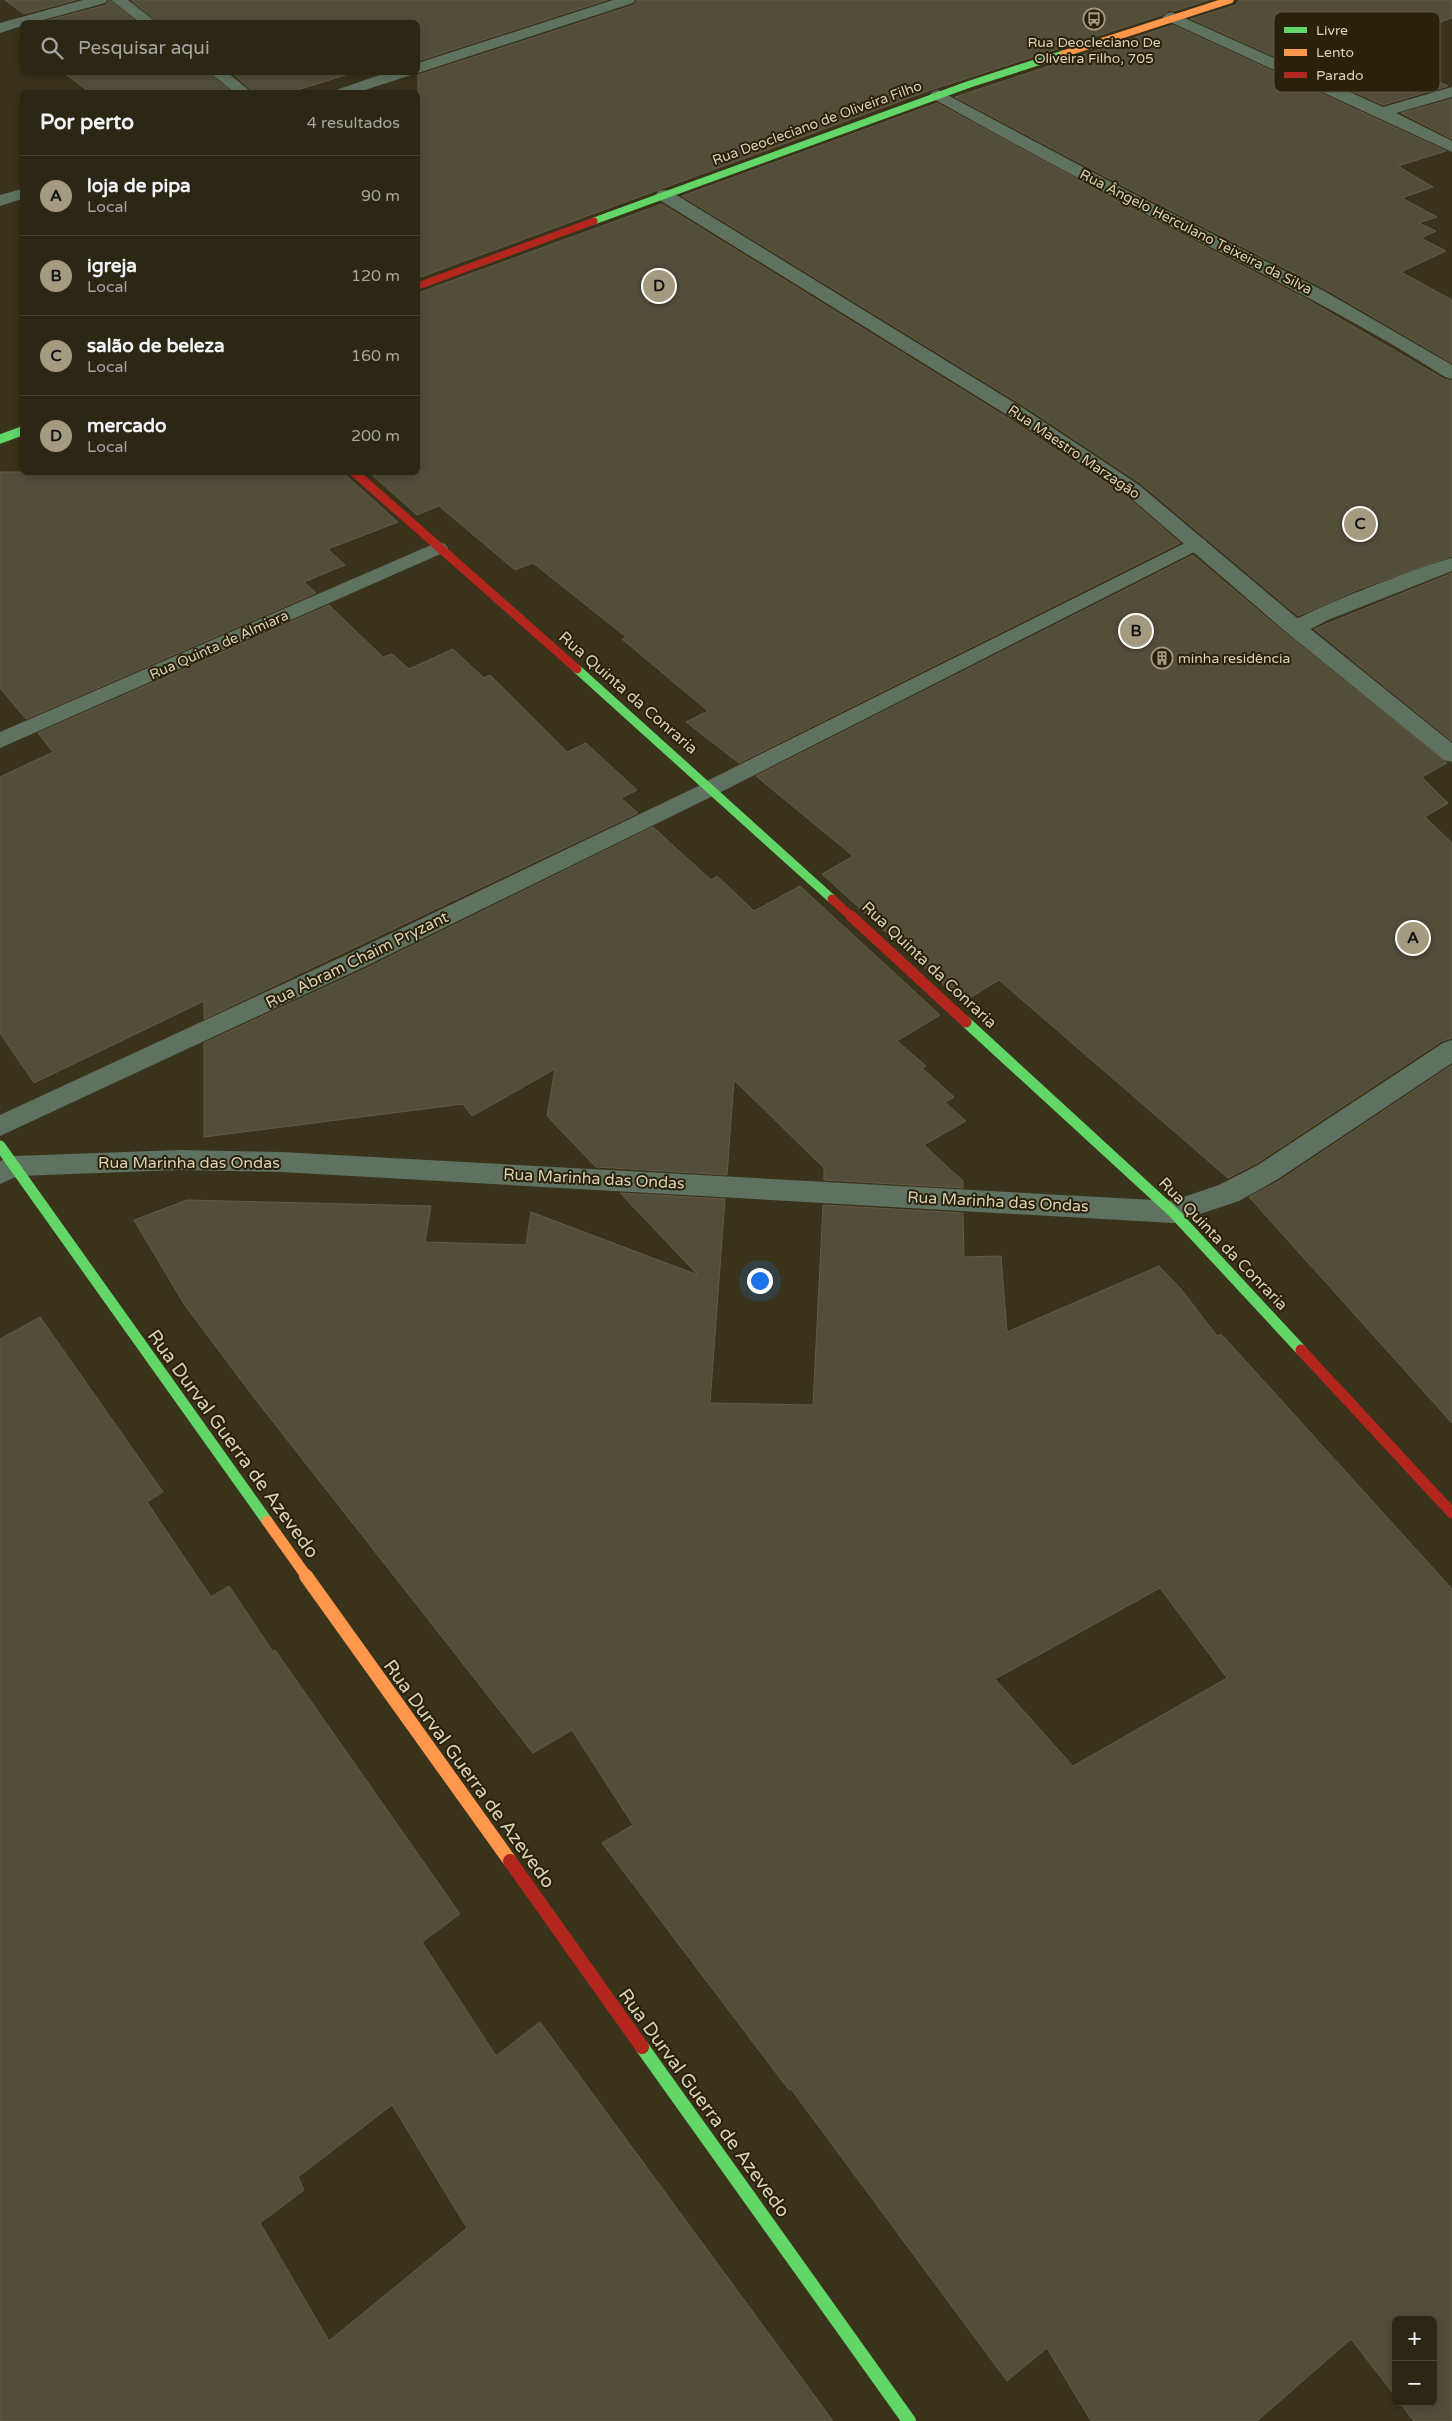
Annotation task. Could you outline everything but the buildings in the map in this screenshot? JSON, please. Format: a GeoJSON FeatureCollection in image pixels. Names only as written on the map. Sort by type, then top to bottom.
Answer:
{"type":"FeatureCollection","features":[{"type":"Feature","properties":{"kind":"street"},"geometry":{"type":"LineString","coordinates":[[29,20],[100,0]]}},
{"type":"Feature","properties":{"kind":"street"},"geometry":{"type":"LineString","coordinates":[[118,0],[145,20]]}},
{"type":"Feature","properties":{"kind":"street"},"geometry":{"type":"LineString","coordinates":[[420,67],[628,0]]}},
{"type":"Feature","properties":{"kind":"street","name":"Rua Deocleciano de Oliveira Filho"},"geometry":{"type":"LineString","coordinates":[[420,285],[938,95],[1171,17],[1230,0]]}},
{"type":"Feature","properties":{"kind":"street"},"geometry":{"type":"LineString","coordinates":[[1171,17],[1274,63]]}},
{"type":"Feature","properties":{"kind":"street"},"geometry":{"type":"LineString","coordinates":[[0,28],[20,22]]}},
{"type":"Feature","properties":{"kind":"street"},"geometry":{"type":"LineString","coordinates":[[220,75],[240,90]]}},
{"type":"Feature","properties":{"kind":"street"},"geometry":{"type":"LineString","coordinates":[[351,90],[396,75]]}},
{"type":"Feature","properties":{"kind":"street"},"geometry":{"type":"LineString","coordinates":[[1338,92],[1452,147]]}},
{"type":"Feature","properties":{"kind":"street"},"geometry":{"type":"LineString","coordinates":[[1382,112],[1452,92]]}},
{"type":"Feature","properties":{"kind":"street","name":"Rua Ângelo Herculano Teixeira da Silva"},"geometry":{"type":"LineString","coordinates":[[938,95],[1125,196],[1293,281],[1419,351],[1452,373]]}},
{"type":"Feature","properties":{"kind":"street"},"geometry":{"type":"LineString","coordinates":[[0,201],[20,195]]}},
{"type":"Feature","properties":{"kind":"street","name":"Rua Maestro Marzagão"},"geometry":{"type":"LineString","coordinates":[[664,195],[1019,414],[1132,489],[1296,628],[1452,755]]}},
{"type":"Feature","properties":{"kind":"street"},"geometry":{"type":"LineString","coordinates":[[0,439],[20,432]]}},
{"type":"Feature","properties":{"kind":"street","name":"Rua Quinta da Conraria"},"geometry":{"type":"LineString","coordinates":[[357,475],[711,788],[1173,1212],[1452,1512]]}},
{"type":"Feature","properties":{"kind":"street","name":"Rua Abram Chaim Pryzant"},"geometry":{"type":"LineString","coordinates":[[0,1126],[216,1027],[711,788],[1197,543]]}},
{"type":"Feature","properties":{"kind":"street","name":"Rua Quinta de Almiara"},"geometry":{"type":"LineString","coordinates":[[0,741],[438,548]]}},
{"type":"Feature","properties":{"kind":"street"},"geometry":{"type":"LineString","coordinates":[[1296,628],[1320,615],[1452,564]]}},
{"type":"Feature","properties":{"kind":"street"},"geometry":{"type":"LineString","coordinates":[[1173,1212],[1229,1193],[1268,1172],[1452,1050]]}},
{"type":"Feature","properties":{"kind":"street","name":"Rua Marinha das Ondas"},"geometry":{"type":"LineString","coordinates":[[5,1162],[180,1160],[282,1162],[1173,1212]]}},
{"type":"Feature","properties":{"kind":"street","name":"Rua Durval Guerra de Azevedo"},"geometry":{"type":"LineString","coordinates":[[5,1162],[909,2421]]}},
{"type":"Feature","properties":{"kind":"traffic: fast"},"geometry":{"type":"LineString","coordinates":[[594,221],[970,84],[1063,54]]}},
{"type":"Feature","properties":{"kind":"traffic: fast"},"geometry":{"type":"LineString","coordinates":[[0,439],[20,432]]}},
{"type":"Feature","properties":{"kind":"traffic: fast"},"geometry":{"type":"LineString","coordinates":[[577,669],[832,899]]}},
{"type":"Feature","properties":{"kind":"traffic: fast"},"geometry":{"type":"LineString","coordinates":[[966,1022],[1173,1212],[1301,1350]]}},
{"type":"Feature","properties":{"kind":"traffic: fast"},"geometry":{"type":"LineString","coordinates":[[0,1146],[267,1521]]}},
{"type":"Feature","properties":{"kind":"traffic: fast"},"geometry":{"type":"LineString","coordinates":[[642,2047],[909,2421]]}},
{"type":"Feature","properties":{"kind":"traffic: slow"},"geometry":{"type":"LineString","coordinates":[[1063,54],[1230,0]]}},
{"type":"Feature","properties":{"kind":"traffic: slow"},"geometry":{"type":"LineString","coordinates":[[267,1521],[510,1861]]}},
{"type":"Feature","properties":{"kind":"traffic: jam"},"geometry":{"type":"LineString","coordinates":[[420,285],[594,221]]}},
{"type":"Feature","properties":{"kind":"traffic: jam"},"geometry":{"type":"LineString","coordinates":[[357,475],[577,669]]}},
{"type":"Feature","properties":{"kind":"traffic: jam"},"geometry":{"type":"LineString","coordinates":[[832,899],[966,1022]]}},
{"type":"Feature","properties":{"kind":"traffic: jam"},"geometry":{"type":"LineString","coordinates":[[1301,1350],[1452,1513]]}},
{"type":"Feature","properties":{"kind":"traffic: jam"},"geometry":{"type":"LineString","coordinates":[[510,1861],[642,2047]]}},
{"type":"Feature","properties":{"kind":"place","name":"Rua Deocleciano De Oliveira Filho, 705"},"geometry":{"type":"Point","coordinates":[1094,19]}},
{"type":"Feature","properties":{"kind":"place","name":"mercado"},"geometry":{"type":"Point","coordinates":[659,286]}},
{"type":"Feature","properties":{"kind":"place","name":"salão de beleza"},"geometry":{"type":"Point","coordinates":[1360,524]}},
{"type":"Feature","properties":{"kind":"place","name":"igreja"},"geometry":{"type":"Point","coordinates":[1136,631]}},
{"type":"Feature","properties":{"kind":"place","name":"minha residência"},"geometry":{"type":"Point","coordinates":[1162,658]}},
{"type":"Feature","properties":{"kind":"place","name":"loja de pipa"},"geometry":{"type":"Point","coordinates":[1413,938]}}]}
